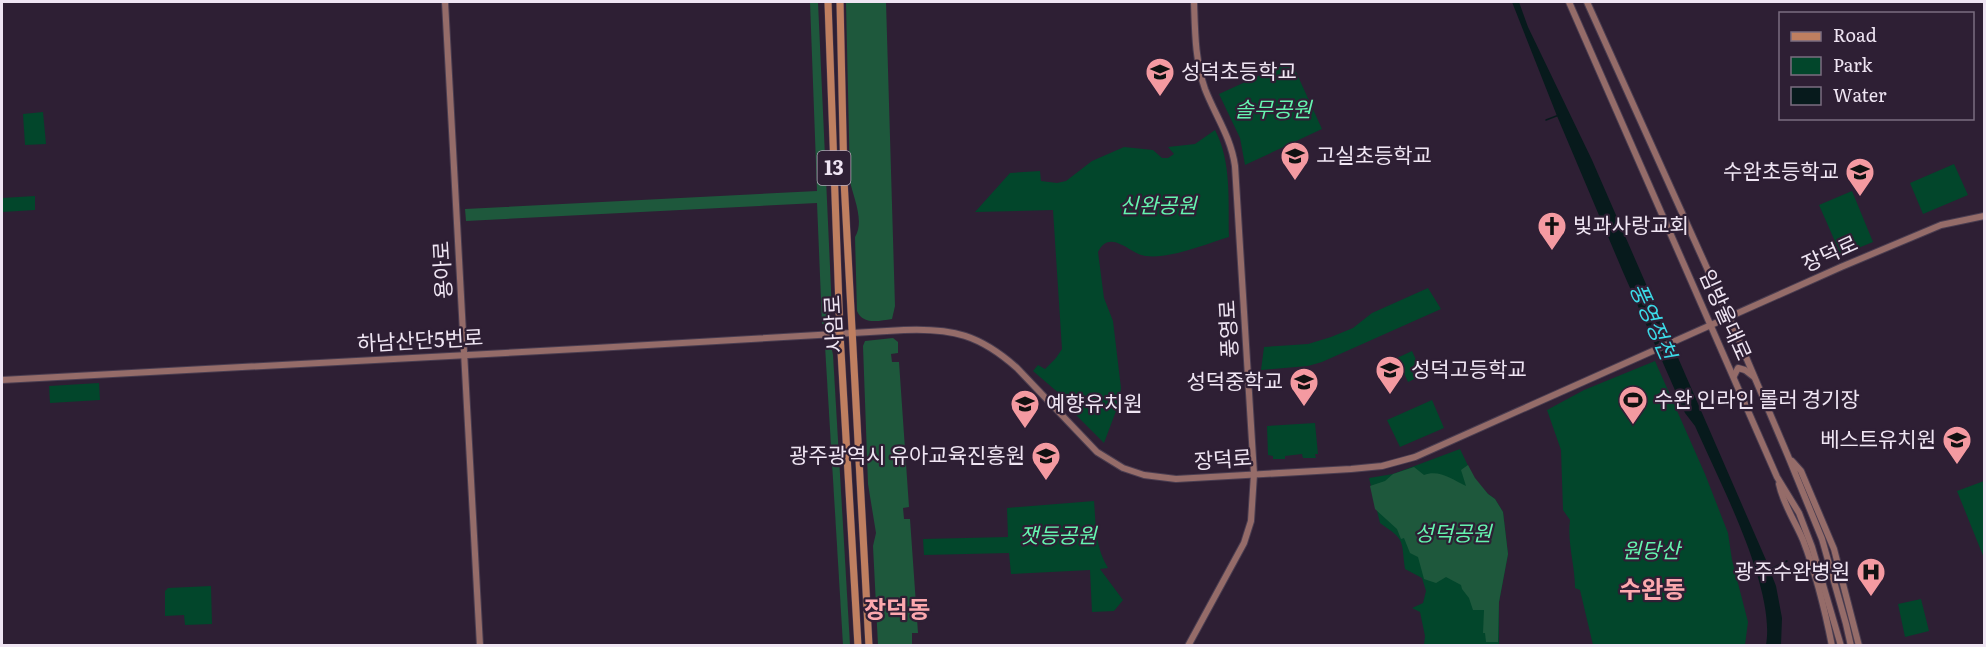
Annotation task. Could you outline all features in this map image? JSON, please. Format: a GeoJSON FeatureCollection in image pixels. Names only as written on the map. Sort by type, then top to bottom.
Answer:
{"type":"FeatureCollection","features":[{"type":"Feature","properties":{"kind":"main road","name":"용아로"},"geometry":{"type":"LineString","coordinates":[[445,2],[480,645]]}},
{"type":"Feature","properties":{"kind":"main road","name":"사암로"},"geometry":{"type":"LineString","coordinates":[[828,2],[840,334],[858,645]]}},
{"type":"Feature","properties":{"kind":"main road","name":"사암로"},"geometry":{"type":"LineString","coordinates":[[840,2],[844,180],[869,645]]}},
{"type":"Feature","properties":{"kind":"main road","name":"풍영로"},"geometry":{"type":"LineString","coordinates":[[1188,645],[1244,543],[1251,521],[1254,474],[1235,166],[1228,138],[1205,90],[1201,76],[1196,49],[1194,2]]}},
{"type":"Feature","properties":{"kind":"main road","name":"임방울대로"},"geometry":{"type":"LineString","coordinates":[[1569,2],[1777,477],[1799,513],[1812,547],[1841,645]]}},
{"type":"Feature","properties":{"kind":"main road","name":"임방울대로"},"geometry":{"type":"LineString","coordinates":[[1587,2],[1729,317],[1788,456],[1822,539],[1851,645]]}},
{"type":"Feature","properties":{"kind":"main road","name":"장덕로"},"geometry":{"type":"LineString","coordinates":[[840,334],[941,329],[960,333],[985,344],[1017,368],[1097,452],[1129,471],[1144,475],[1176,479],[1367,468],[1415,457],[1941,225],[1984,216]]}},
{"type":"Feature","properties":{"kind":"main road","name":"하남산단5번로"},"geometry":{"type":"LineString","coordinates":[[2,380],[840,334]]}},
{"type":"Feature","properties":{"kind":"main road"},"geometry":{"type":"LineString","coordinates":[[1734,376],[1738,368],[1754,377]]}},
{"type":"Feature","properties":{"kind":"main road"},"geometry":{"type":"LineString","coordinates":[[1788,456],[1801,471],[1834,549],[1859,645]]}},
{"type":"Feature","properties":{"kind":"main road"},"geometry":{"type":"LineString","coordinates":[[1777,477],[1781,494],[1803,541],[1813,570],[1832,645]]}},
{"type":"Feature","properties":{"kind":"green space"},"geometry":{"type":"Polygon","coordinates":[[[810,2],[818,2],[832,311],[828,323],[822,324],[817,203],[466,221],[465,209],[817,191],[810,2]]]}},
{"type":"Feature","properties":{"kind":"green space"},"geometry":{"type":"Polygon","coordinates":[[[846,2],[886,2],[895,306],[892,319],[882,321],[867,320],[857,311],[855,237],[858,231],[859,216],[850,181],[846,2]]]}},
{"type":"Feature","properties":{"kind":"green space","name":"솔무공원"},"geometry":{"type":"Polygon","coordinates":[[[1291,61],[1322,129],[1245,165],[1240,138],[1219,94],[1291,61]]]}},
{"type":"Feature","properties":{"kind":"green space"},"geometry":{"type":"Polygon","coordinates":[[[43,112],[46,144],[25,145],[23,114],[43,112]]]}},
{"type":"Feature","properties":{"kind":"green space","name":"신완공원"},"geometry":{"type":"Polygon","coordinates":[[[1215,130],[1227,169],[1229,237],[1166,255],[1140,255],[1115,242],[1108,242],[1098,252],[1104,298],[1113,321],[1121,388],[1119,403],[1104,443],[1072,411],[1068,401],[1033,371],[1038,365],[1045,369],[1062,349],[1053,210],[975,212],[1010,173],[1040,171],[1041,181],[1057,183],[1066,181],[1092,161],[1124,147],[1153,150],[1162,158],[1168,158],[1174,154],[1168,147],[1195,144],[1215,130]]]}},
{"type":"Feature","properties":{"kind":"green space"},"geometry":{"type":"Polygon","coordinates":[[[1954,164],[1968,195],[1923,214],[1910,183],[1954,164]]]}},
{"type":"Feature","properties":{"kind":"green space"},"geometry":{"type":"Polygon","coordinates":[[[1852,191],[1873,242],[1841,255],[1819,205],[1852,191]]]}},
{"type":"Feature","properties":{"kind":"green space"},"geometry":{"type":"Polygon","coordinates":[[[35,196],[35,210],[2,212],[2,198],[35,196]]]}},
{"type":"Feature","properties":{"kind":"green space"},"geometry":{"type":"Polygon","coordinates":[[[1428,288],[1441,309],[1322,362],[1308,366],[1261,370],[1264,347],[1308,344],[1331,337],[1353,328],[1372,313],[1428,288]]]}},
{"type":"Feature","properties":{"kind":"green space"},"geometry":{"type":"Polygon","coordinates":[[[893,338],[898,342],[898,353],[891,354],[892,362],[899,362],[909,507],[903,508],[904,519],[910,519],[918,633],[912,633],[912,645],[878,645],[873,546],[876,533],[868,484],[863,346],[865,341],[893,338]]]}},
{"type":"Feature","properties":{"kind":"green space"},"geometry":{"type":"Polygon","coordinates":[[[825,346],[832,350],[833,355],[850,645],[843,645],[825,346]]]}},
{"type":"Feature","properties":{"kind":"green space"},"geometry":{"type":"Polygon","coordinates":[[[1412,351],[1423,375],[1408,382],[1397,358],[1412,351]]]}},
{"type":"Feature","properties":{"kind":"green space","name":"원당산"},"geometry":{"type":"Polygon","coordinates":[[[1655,361],[1705,474],[1728,533],[1732,560],[1748,622],[1745,645],[1593,645],[1580,590],[1575,588],[1570,520],[1563,510],[1561,450],[1547,410],[1584,390],[1655,361]]]}},
{"type":"Feature","properties":{"kind":"green space"},"geometry":{"type":"Polygon","coordinates":[[[99,383],[100,400],[50,403],[49,386],[99,383]]]}},
{"type":"Feature","properties":{"kind":"green space"},"geometry":{"type":"Polygon","coordinates":[[[1432,400],[1444,428],[1400,447],[1387,420],[1432,400]]]}},
{"type":"Feature","properties":{"kind":"green space"},"geometry":{"type":"Polygon","coordinates":[[[1315,423],[1318,454],[1315,454],[1316,458],[1303,458],[1302,454],[1285,456],[1285,459],[1273,459],[1273,456],[1268,455],[1267,426],[1315,423]]]}},
{"type":"Feature","properties":{"kind":"green space","name":"성덕공원"},"geometry":{"type":"Polygon","coordinates":[[[1460,449],[1474,478],[1495,499],[1503,512],[1508,554],[1499,602],[1499,645],[1424,645],[1425,636],[1420,612],[1412,608],[1423,603],[1426,591],[1422,578],[1405,569],[1401,541],[1380,523],[1369,478],[1393,474],[1460,449]]]}},
{"type":"Feature","properties":{"kind":"green space","name":"성덕공원"},"geometry":{"type":"Polygon","coordinates":[[[1468,465],[1475,478],[1495,499],[1503,512],[1508,554],[1499,602],[1498,642],[1486,642],[1485,633],[1483,633],[1484,610],[1473,610],[1461,585],[1446,577],[1436,583],[1424,579],[1418,557],[1410,553],[1404,538],[1401,539],[1397,529],[1375,509],[1370,486],[1385,481],[1393,474],[1414,467],[1424,475],[1440,474],[1466,486],[1461,470],[1468,465]]]}},
{"type":"Feature","properties":{"kind":"green space"},"geometry":{"type":"Polygon","coordinates":[[[1984,481],[1984,558],[1957,491],[1984,481]]]}},
{"type":"Feature","properties":{"kind":"green space","name":"잿등공원"},"geometry":{"type":"Polygon","coordinates":[[[1094,501],[1098,544],[1108,568],[1100,569],[1123,600],[1114,611],[1092,612],[1090,570],[1011,574],[1009,553],[924,555],[923,539],[1008,537],[1007,508],[1094,501]]]}},
{"type":"Feature","properties":{"kind":"green space"},"geometry":{"type":"Polygon","coordinates":[[[211,586],[212,624],[185,625],[184,615],[165,616],[165,591],[168,588],[211,586]]]}},
{"type":"Feature","properties":{"kind":"green space"},"geometry":{"type":"Polygon","coordinates":[[[1921,599],[1929,631],[1905,637],[1898,604],[1921,599]]]}},
{"type":"Feature","properties":{"kind":"water","name":"풍영정천"},"geometry":{"type":"Polygon","coordinates":[[[1512,2],[1519,2],[1528,27],[1592,160],[1766,560],[1776,586],[1782,618],[1781,645],[1766,645],[1767,621],[1762,594],[1754,565],[1731,504],[1695,426],[1685,413],[1623,272],[1512,2]]]}},
{"type":"Feature","properties":{"kind":"waterway"},"geometry":{"type":"LineString","coordinates":[[1546,120],[1559,115]]}},
{"type":"Feature","properties":{"kind":"waterway"},"geometry":{"type":"LineString","coordinates":[[1769,570],[1787,561]]}},
{"type":"Feature","properties":{"kind":"place","name":"성덕초등학교"},"geometry":{"type":"Point","coordinates":[1160,98]}},
{"type":"Feature","properties":{"kind":"place","name":"고실초등학교"},"geometry":{"type":"Point","coordinates":[1295,182]}},
{"type":"Feature","properties":{"kind":"place","name":"수완초등학교"},"geometry":{"type":"Point","coordinates":[1860,198]}},
{"type":"Feature","properties":{"kind":"place","name":"빛과사랑교회"},"geometry":{"type":"Point","coordinates":[1552,252]}},
{"type":"Feature","properties":{"kind":"place","name":"성덕고등학교"},"geometry":{"type":"Point","coordinates":[1390,396]}},
{"type":"Feature","properties":{"kind":"place","name":"성덕중학교"},"geometry":{"type":"Point","coordinates":[1304,408]}},
{"type":"Feature","properties":{"kind":"place","name":"수완 인라인 롤러 경기장"},"geometry":{"type":"Point","coordinates":[1633,426]}},
{"type":"Feature","properties":{"kind":"place","name":"예향유치원"},"geometry":{"type":"Point","coordinates":[1025,430]}},
{"type":"Feature","properties":{"kind":"place","name":"베스트유치원"},"geometry":{"type":"Point","coordinates":[1957,466]}},
{"type":"Feature","properties":{"kind":"place","name":"광주광역시 유아교육진흥원"},"geometry":{"type":"Point","coordinates":[1046,482]}},
{"type":"Feature","properties":{"kind":"place","name":"광주수완병원"},"geometry":{"type":"Point","coordinates":[1871,598]}},
{"type":"Feature","properties":{"kind":"district","name":"수완동"},"geometry":{"type":"Point","coordinates":[1652,590]}},
{"type":"Feature","properties":{"kind":"district","name":"장덕동"},"geometry":{"type":"Point","coordinates":[897,610]}}]}
